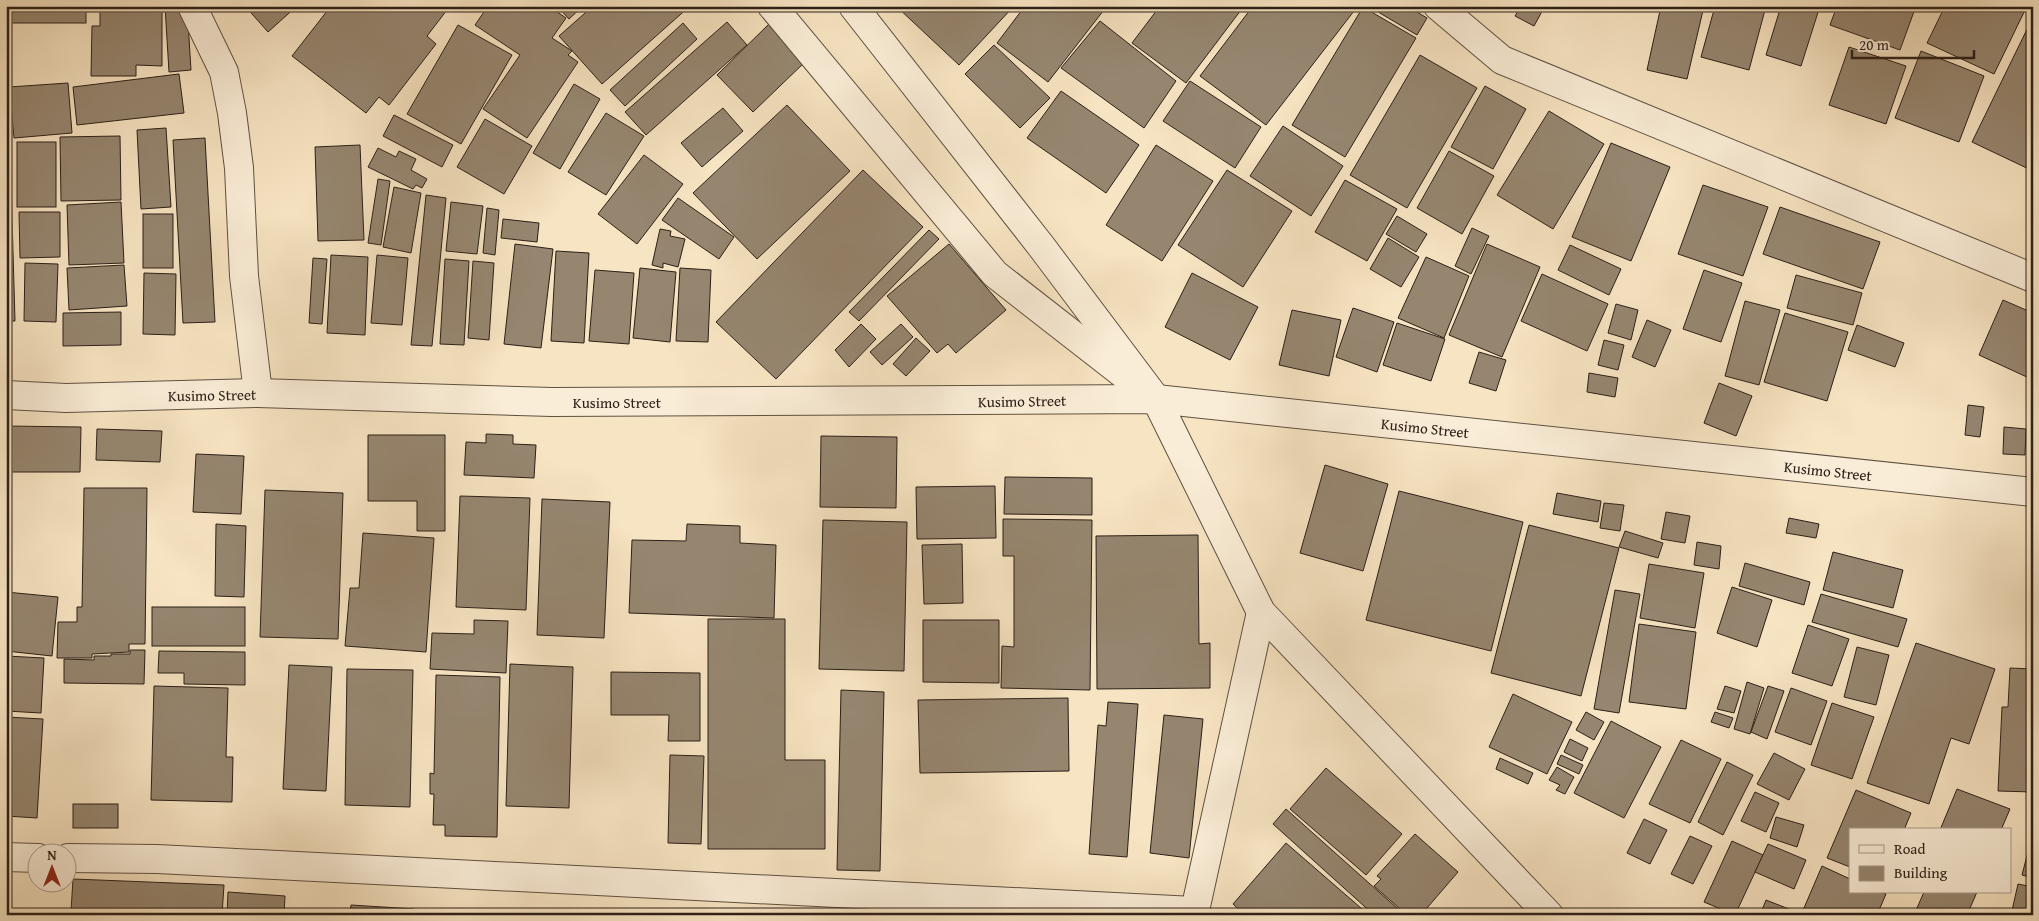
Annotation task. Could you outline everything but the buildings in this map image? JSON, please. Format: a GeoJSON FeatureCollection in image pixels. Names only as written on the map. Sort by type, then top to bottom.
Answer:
{"type":"FeatureCollection","features":[{"type":"Feature","properties":{"kind":"street"},"geometry":{"type":"LineString","coordinates":[[192,6],[224,72],[232,112],[239,168],[244,276],[258,393]]}},
{"type":"Feature","properties":{"kind":"street"},"geometry":{"type":"LineString","coordinates":[[772,6],[995,274],[1156,399]]}},
{"type":"Feature","properties":{"kind":"street"},"geometry":{"type":"LineString","coordinates":[[853,6],[1041,246],[1156,399],[1261,612],[1549,915]]}},
{"type":"Feature","properties":{"kind":"street"},"geometry":{"type":"LineString","coordinates":[[1438,6],[1502,60],[2033,278]]}},
{"type":"Feature","properties":{"kind":"street","name":"Kusimo Street"},"geometry":{"type":"LineString","coordinates":[[6,395],[66,398],[258,393],[552,402],[1156,399],[2033,492]]}},
{"type":"Feature","properties":{"kind":"street"},"geometry":{"type":"LineString","coordinates":[[78,858],[157,859],[1194,913],[1261,612]]}},
{"type":"Feature","properties":{"kind":"street"},"geometry":{"type":"LineString","coordinates":[[6,857],[28,858]]}}]}
